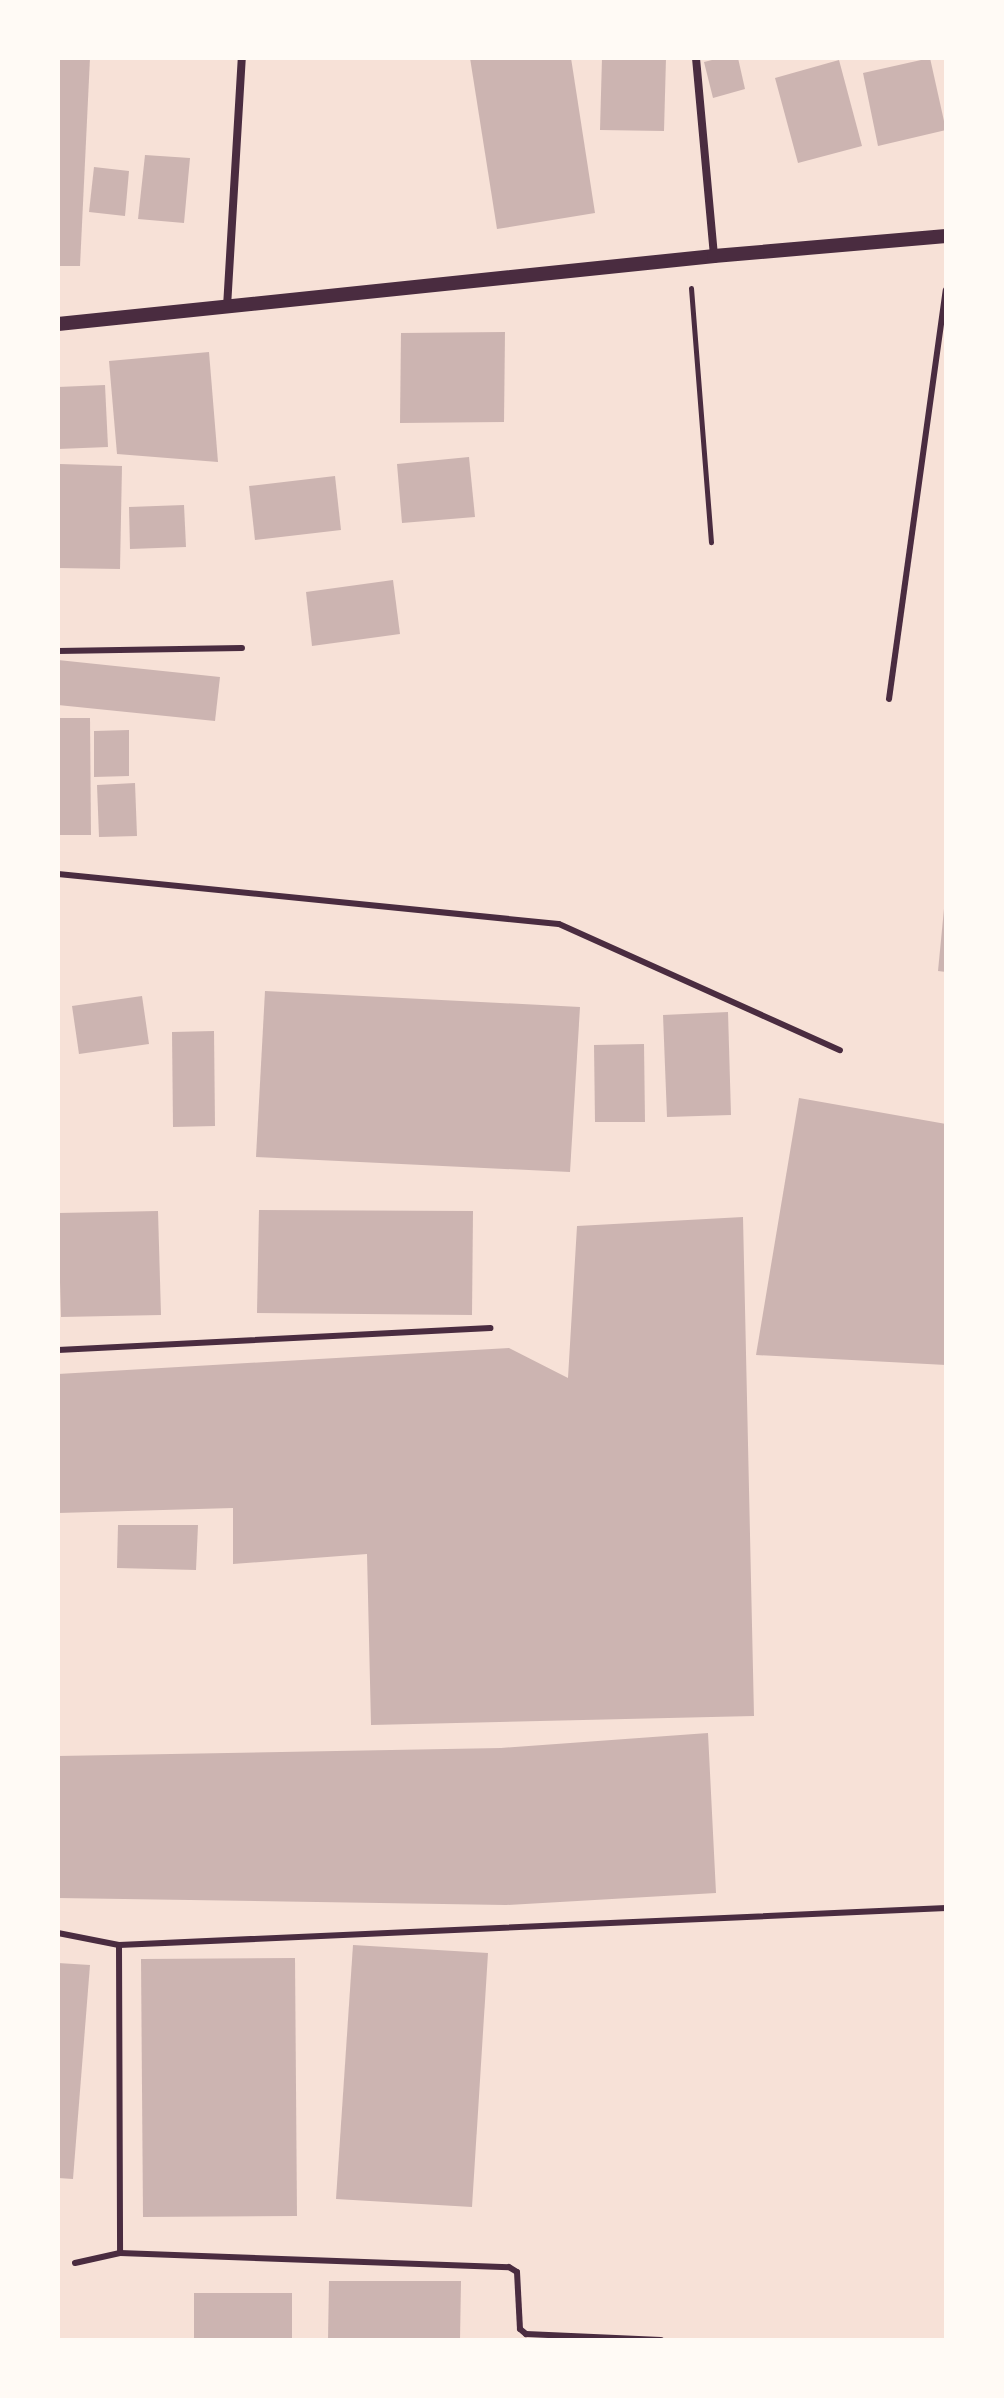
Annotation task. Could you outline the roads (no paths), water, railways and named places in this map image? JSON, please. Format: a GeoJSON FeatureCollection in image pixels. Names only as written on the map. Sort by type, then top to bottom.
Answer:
{"type":"FeatureCollection","features":[{"type":"Feature","properties":{"kind":"street"},"geometry":{"type":"LineString","coordinates":[[227,307],[242,58]]}},
{"type":"Feature","properties":{"kind":"street"},"geometry":{"type":"LineString","coordinates":[[696,58],[714,256]]}},
{"type":"Feature","properties":{"kind":"street"},"geometry":{"type":"LineString","coordinates":[[58,324],[714,256],[946,236]]}},
{"type":"Feature","properties":{"kind":"lane"},"geometry":{"type":"LineString","coordinates":[[889,699],[946,290]]}},
{"type":"Feature","properties":{"kind":"lane"},"geometry":{"type":"LineString","coordinates":[[58,651],[242,648]]}},
{"type":"Feature","properties":{"kind":"lane"},"geometry":{"type":"LineString","coordinates":[[58,874],[559,924],[840,1050]]}},
{"type":"Feature","properties":{"kind":"lane"},"geometry":{"type":"LineString","coordinates":[[58,1350],[490,1328]]}},
{"type":"Feature","properties":{"kind":"lane"},"geometry":{"type":"LineString","coordinates":[[58,1933],[119,1945],[946,1908]]}},
{"type":"Feature","properties":{"kind":"lane"},"geometry":{"type":"LineString","coordinates":[[119,1945],[120,2253]]}},
{"type":"Feature","properties":{"kind":"lane"},"geometry":{"type":"LineString","coordinates":[[75,2263],[120,2253],[509,2267],[517,2272],[520,2329],[526,2334],[536,2338],[661,2340]]}}]}
